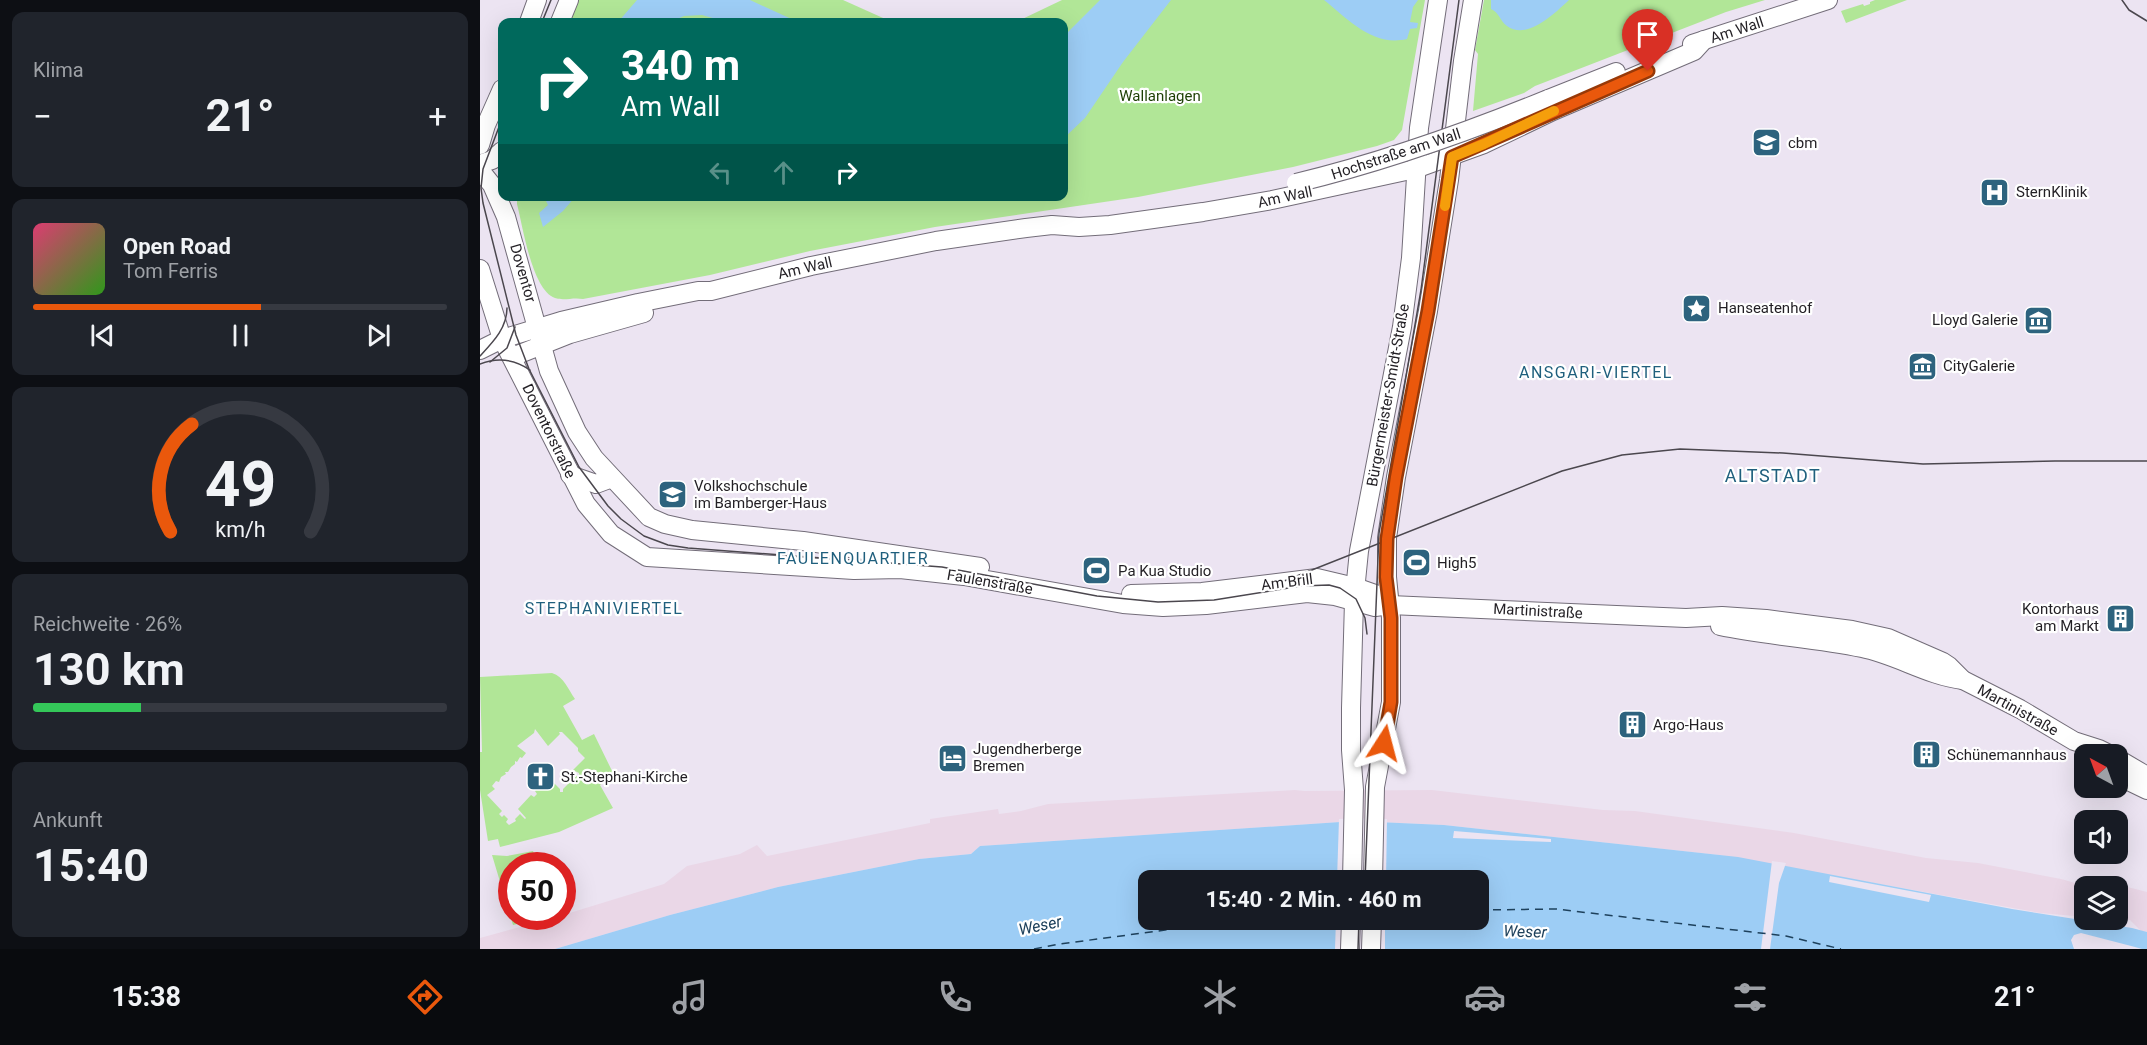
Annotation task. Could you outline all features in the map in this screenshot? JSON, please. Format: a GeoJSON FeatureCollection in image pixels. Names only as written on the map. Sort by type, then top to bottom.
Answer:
{"type":"FeatureCollection","features":[{"type":"Feature","properties":{"kind":"main road"},"geometry":{"type":"LineString","coordinates":[[530,18],[537,0]]}},
{"type":"Feature","properties":{"kind":"main road"},"geometry":{"type":"LineString","coordinates":[[562,18],[569,0]]}},
{"type":"Feature","properties":{"kind":"main road","name":"Bürgermeister-Smidt-Straße"},"geometry":{"type":"LineString","coordinates":[[1352,870],[1354,790],[1350,750],[1355,594],[1359,548],[1402,327],[1411,258],[1415,169],[1437,0]]}},
{"type":"Feature","properties":{"kind":"main road","name":"Bürgermeister-Smidt-Straße"},"geometry":{"type":"LineString","coordinates":[[1373,870],[1375,790],[1391,702],[1390,605],[1386,577],[1388,534],[1396,477],[1442,224],[1473,0]]}},
{"type":"Feature","properties":{"kind":"main road","name":"Am Wall"},"geometry":{"type":"LineString","coordinates":[[480,350],[502,339],[540,336],[638,303],[698,291],[711,291],[811,266],[936,241],[1050,225],[1079,227],[1126,224],[1224,209],[1415,169],[1452,157],[1694,51],[1704,40],[1828,0]]}},
{"type":"Feature","properties":{"kind":"main road","name":"Hochstraße am Wall"},"geometry":{"type":"LineString","coordinates":[[1079,227],[1094,217],[1202,201],[1296,183],[1410,152],[1704,40]]}},
{"type":"Feature","properties":{"kind":"main road"},"geometry":{"type":"LineString","coordinates":[[480,114],[498,95]]}},
{"type":"Feature","properties":{"kind":"main road"},"geometry":{"type":"LineString","coordinates":[[480,145],[486,124],[498,98]]}},
{"type":"Feature","properties":{"kind":"main road"},"geometry":{"type":"LineString","coordinates":[[480,164],[492,160],[498,155]]}},
{"type":"Feature","properties":{"kind":"main road","name":"Doventor"},"geometry":{"type":"LineString","coordinates":[[480,170],[492,185],[498,198]]}},
{"type":"Feature","properties":{"kind":"main road","name":"Doventor"},"geometry":{"type":"LineString","coordinates":[[499,201],[507,218],[540,336]]}},
{"type":"Feature","properties":{"kind":"main road","name":"Doventor"},"geometry":{"type":"LineString","coordinates":[[507,201],[507,218]]}},
{"type":"Feature","properties":{"kind":"main road"},"geometry":{"type":"LineString","coordinates":[[1414,216],[1419,212],[1429,210],[1438,217],[1442,224]]}},
{"type":"Feature","properties":{"kind":"main road"},"geometry":{"type":"LineString","coordinates":[[480,269],[502,339]]}},
{"type":"Feature","properties":{"kind":"main road","name":"Am Wall"},"geometry":{"type":"LineString","coordinates":[[512,357],[540,336]]}},
{"type":"Feature","properties":{"kind":"main road","name":"Doventorstraße"},"geometry":{"type":"LineString","coordinates":[[540,336],[549,371],[577,432],[594,458],[650,517]]}},
{"type":"Feature","properties":{"kind":"main road","name":"Doventorstraße"},"geometry":{"type":"LineString","coordinates":[[502,339],[570,475],[586,504],[599,521]]}},
{"type":"Feature","properties":{"kind":"main road"},"geometry":{"type":"LineString","coordinates":[[570,475],[596,484],[612,478]]}},
{"type":"Feature","properties":{"kind":"main road","name":"Faulenstraße"},"geometry":{"type":"LineString","coordinates":[[650,517],[680,528],[803,541],[952,562],[1118,593],[1143,600]]}},
{"type":"Feature","properties":{"kind":"main road","name":"Faulenstraße"},"geometry":{"type":"LineString","coordinates":[[599,521],[611,534],[647,557],[854,570],[900,569],[964,576],[1039,591],[1143,600]]}},
{"type":"Feature","properties":{"kind":"main road","name":"Am Brill"},"geometry":{"type":"LineString","coordinates":[[1143,600],[1184,608],[1322,593],[1355,594],[1375,607],[1390,605]]}},
{"type":"Feature","properties":{"kind":"main road","name":"Martinistraße"},"geometry":{"type":"LineString","coordinates":[[1390,605],[1686,618],[1731,628],[1860,648],[1894,657],[1943,677],[1963,680],[2083,744]]}},
{"type":"Feature","properties":{"kind":"main road","name":"Martinistraße"},"geometry":{"type":"LineString","coordinates":[[2074,741],[2077,744]]}},
{"type":"Feature","properties":{"kind":"main road"},"geometry":{"type":"LineString","coordinates":[[2128,765],[2147,776]]}},
{"type":"Feature","properties":{"kind":"main road"},"geometry":{"type":"LineString","coordinates":[[2128,781],[2147,790]]}},
{"type":"Feature","properties":{"kind":"main road"},"geometry":{"type":"LineString","coordinates":[[1350,949],[1351,930]]}},
{"type":"Feature","properties":{"kind":"main road"},"geometry":{"type":"LineString","coordinates":[[1371,949],[1372,930]]}},
{"type":"Feature","properties":{"kind":"shaded area"},"geometry":{"type":"Polygon","coordinates":[[[1295,790],[1432,790],[1603,810],[1635,811],[1794,833],[1926,858],[1978,863],[2061,879],[2074,883],[2074,916],[2041,913],[1719,855],[1444,825],[1355,821],[980,846],[971,854],[919,859],[778,887],[670,915],[555,949],[480,949],[480,938],[509,930],[576,930],[576,911],[664,884],[687,866],[740,854],[757,845],[767,856],[930,823],[930,819],[998,809],[999,814],[1048,804],[1295,790]]]}},
{"type":"Feature","properties":{"kind":"shaded area"},"geometry":{"type":"Polygon","coordinates":[[[2128,887],[2147,892],[2147,932],[2141,931],[2128,920],[2128,887]]]}},
{"type":"Feature","properties":{"kind":"green space"},"geometry":{"type":"Polygon","coordinates":[[[575,0],[843,0],[883,18],[567,18],[575,0]]]}},
{"type":"Feature","properties":{"kind":"green space","name":"Wallanlagen"},"geometry":{"type":"Polygon","coordinates":[[[1062,0],[1425,0],[1402,130],[1394,140],[1377,146],[1293,167],[1138,197],[935,227],[810,251],[710,275],[583,299],[555,298],[547,293],[540,283],[530,257],[517,201],[1068,201],[1068,18],[1024,18],[1062,0]]]}},
{"type":"Feature","properties":{"kind":"green space"},"geometry":{"type":"Polygon","coordinates":[[[1484,0],[1765,0],[1726,12],[1535,86],[1524,93],[1473,111],[1478,54],[1475,50],[1484,0]]]}},
{"type":"Feature","properties":{"kind":"green space"},"geometry":{"type":"Polygon","coordinates":[[[1875,0],[1907,0],[1846,23],[1841,11],[1863,4],[1864,6],[1875,0]]]}},
{"type":"Feature","properties":{"kind":"green space"},"geometry":{"type":"Polygon","coordinates":[[[552,673],[560,677],[575,699],[563,706],[582,740],[594,734],[615,777],[600,785],[613,808],[559,832],[500,847],[498,839],[488,841],[480,790],[480,752],[482,752],[480,677],[552,673]],[[535,729],[534,733],[517,746],[526,753],[517,762],[515,761],[515,764],[508,772],[505,772],[506,774],[499,782],[496,781],[492,786],[495,789],[487,795],[502,811],[499,814],[508,819],[506,822],[509,825],[516,821],[515,819],[520,814],[526,818],[518,809],[531,795],[534,797],[537,794],[535,791],[548,777],[560,789],[560,792],[563,792],[563,789],[576,776],[579,776],[579,773],[573,770],[585,758],[562,732],[559,732],[560,734],[548,746],[535,729]]]}},
{"type":"Feature","properties":{"kind":"green space"},"geometry":{"type":"Polygon","coordinates":[[[492,855],[498,855],[498,875],[492,855]]]}},
{"type":"Feature","properties":{"kind":"water"},"geometry":{"type":"Polygon","coordinates":[[[637,0],[750,0],[789,18],[713,18],[702,15],[679,18],[621,18],[637,0]]]}},
{"type":"Feature","properties":{"kind":"water"},"geometry":{"type":"Polygon","coordinates":[[[1100,0],[1171,0],[1123,62],[1085,118],[1068,134],[1068,32],[1100,0]]]}},
{"type":"Feature","properties":{"kind":"water"},"geometry":{"type":"Polygon","coordinates":[[[1324,0],[1418,0],[1413,7],[1410,22],[1418,23],[1417,28],[1410,29],[1407,39],[1383,39],[1362,30],[1324,0]]]}},
{"type":"Feature","properties":{"kind":"water"},"geometry":{"type":"Polygon","coordinates":[[[1491,0],[1569,0],[1540,24],[1532,28],[1515,30],[1507,26],[1491,9],[1491,0]]]}},
{"type":"Feature","properties":{"kind":"water"},"geometry":{"type":"Polygon","coordinates":[[[546,201],[572,201],[543,227],[539,213],[548,205],[546,201]]]}},
{"type":"Feature","properties":{"kind":"water","name":"Weser"},"geometry":{"type":"Polygon","coordinates":[[[1355,821],[1444,825],[1738,857],[2074,919],[2074,930],[2128,930],[2128,927],[2132,928],[2147,932],[2147,949],[555,949],[670,915],[778,887],[919,859],[971,854],[980,846],[1355,821]]]}},
{"type":"Feature","properties":{"kind":"pier"},"geometry":{"type":"Polygon","coordinates":[[[1339,819],[1387,819],[1386,870],[1337,870],[1339,819]]]}},
{"type":"Feature","properties":{"kind":"pier"},"geometry":{"type":"Polygon","coordinates":[[[1454,831],[1551,839],[1551,842],[1453,838],[1454,831]]]}},
{"type":"Feature","properties":{"kind":"pier"},"geometry":{"type":"Polygon","coordinates":[[[1772,861],[1786,863],[1779,883],[1770,949],[1761,949],[1772,861]]]}},
{"type":"Feature","properties":{"kind":"pier"},"geometry":{"type":"Polygon","coordinates":[[[1830,876],[1931,895],[1929,902],[1829,882],[1830,876]]]}},
{"type":"Feature","properties":{"kind":"pier"},"geometry":{"type":"Polygon","coordinates":[[[1336,930],[1385,930],[1385,949],[1335,949],[1336,930]]]}},
{"type":"Feature","properties":{"kind":"pier"},"geometry":{"type":"Polygon","coordinates":[[[2081,933],[2142,949],[2074,949],[2071,940],[2074,935],[2081,933]]]}},
{"type":"Feature","properties":{"kind":"ferry route"},"geometry":{"type":"LineString","coordinates":[[1489,910],[1556,909],[1786,936],[1841,949]]}},
{"type":"Feature","properties":{"kind":"ferry route"},"geometry":{"type":"LineString","coordinates":[[1034,949],[1166,930]]}},
{"type":"Feature","properties":{"kind":"tram line"},"geometry":{"type":"LineString","coordinates":[[544,18],[551,0]]}},
{"type":"Feature","properties":{"kind":"tram line"},"geometry":{"type":"LineString","coordinates":[[1365,870],[1379,533],[1421,290],[1459,0]]}},
{"type":"Feature","properties":{"kind":"tram line"},"geometry":{"type":"LineString","coordinates":[[2122,0],[2129,10],[2147,21]]}},
{"type":"Feature","properties":{"kind":"tram line"},"geometry":{"type":"LineString","coordinates":[[498,130],[483,169],[481,188],[516,335],[529,369],[579,467],[608,506],[644,536],[668,545],[688,548],[942,567],[1097,596],[1158,602],[1214,600],[1301,586],[1329,585],[1340,588],[1356,599],[1365,618],[1367,634]]}},
{"type":"Feature","properties":{"kind":"tram line"},"geometry":{"type":"LineString","coordinates":[[480,356],[502,328],[507,308]]}},
{"type":"Feature","properties":{"kind":"tram line"},"geometry":{"type":"LineString","coordinates":[[490,362],[507,348],[515,327]]}},
{"type":"Feature","properties":{"kind":"tram line"},"geometry":{"type":"LineString","coordinates":[[480,364],[493,360],[506,360],[518,363],[530,370]]}},
{"type":"Feature","properties":{"kind":"tram line"},"geometry":{"type":"LineString","coordinates":[[1274,585],[1562,471],[1622,455],[1680,449],[1783,453],[1923,464],[2147,461]]}},
{"type":"Feature","properties":{"kind":"tram line"},"geometry":{"type":"LineString","coordinates":[[1358,949],[1359,930]]}},
{"type":"Feature","properties":{"kind":"slow traffic"},"geometry":{"type":"LineString","coordinates":[[1445,206],[1452,157],[1554,111]]}},
{"type":"Feature","properties":{"kind":"place","name":"cbm"},"geometry":{"type":"Point","coordinates":[1767,143]}},
{"type":"Feature","properties":{"kind":"place","name":"SternKlinik"},"geometry":{"type":"Point","coordinates":[1995,192]}},
{"type":"Feature","properties":{"kind":"place","name":"Hanseatenhof"},"geometry":{"type":"Point","coordinates":[1697,308]}},
{"type":"Feature","properties":{"kind":"place","name":"Lloyd Galerie"},"geometry":{"type":"Point","coordinates":[2039,320]}},
{"type":"Feature","properties":{"kind":"place","name":"CityGalerie"},"geometry":{"type":"Point","coordinates":[1922,366]}},
{"type":"Feature","properties":{"kind":"place","name":"Volkshochschule im Bamberger-Haus"},"geometry":{"type":"Point","coordinates":[673,495]}},
{"type":"Feature","properties":{"kind":"place","name":"High5"},"geometry":{"type":"Point","coordinates":[1416,563]}},
{"type":"Feature","properties":{"kind":"place","name":"Pa Kua Studio"},"geometry":{"type":"Point","coordinates":[1097,571]}},
{"type":"Feature","properties":{"kind":"place","name":"Kontorhaus am Markt"},"geometry":{"type":"Point","coordinates":[2120,618]}},
{"type":"Feature","properties":{"kind":"place","name":"Argo-Haus"},"geometry":{"type":"Point","coordinates":[1632,725]}},
{"type":"Feature","properties":{"kind":"place","name":"Schünemannhaus"},"geometry":{"type":"Point","coordinates":[1926,755]}},
{"type":"Feature","properties":{"kind":"place","name":"Jugendherberge Bremen"},"geometry":{"type":"Point","coordinates":[952,758]}},
{"type":"Feature","properties":{"kind":"place","name":"St.-Stephani-Kirche"},"geometry":{"type":"Point","coordinates":[540,777]}},
{"type":"Feature","properties":{"kind":"district","name":"ANSGARI-VIERTEL"},"geometry":{"type":"Point","coordinates":[1596,372]}},
{"type":"Feature","properties":{"kind":"district","name":"ALTSTADT"},"geometry":{"type":"Point","coordinates":[1773,476]}},
{"type":"Feature","properties":{"kind":"district","name":"FAULENQUARTIER"},"geometry":{"type":"Point","coordinates":[853,558]}},
{"type":"Feature","properties":{"kind":"district","name":"STEPHANIVIERTEL"},"geometry":{"type":"Point","coordinates":[604,608]}},
{"type":"Feature","properties":{"kind":"route"},"geometry":{"type":"LineString","coordinates":[[1384,743],[1391,702],[1391,618],[1386,577],[1387,539],[1396,477],[1417,375],[1439,248],[1452,157],[1648,71]]}}]}
